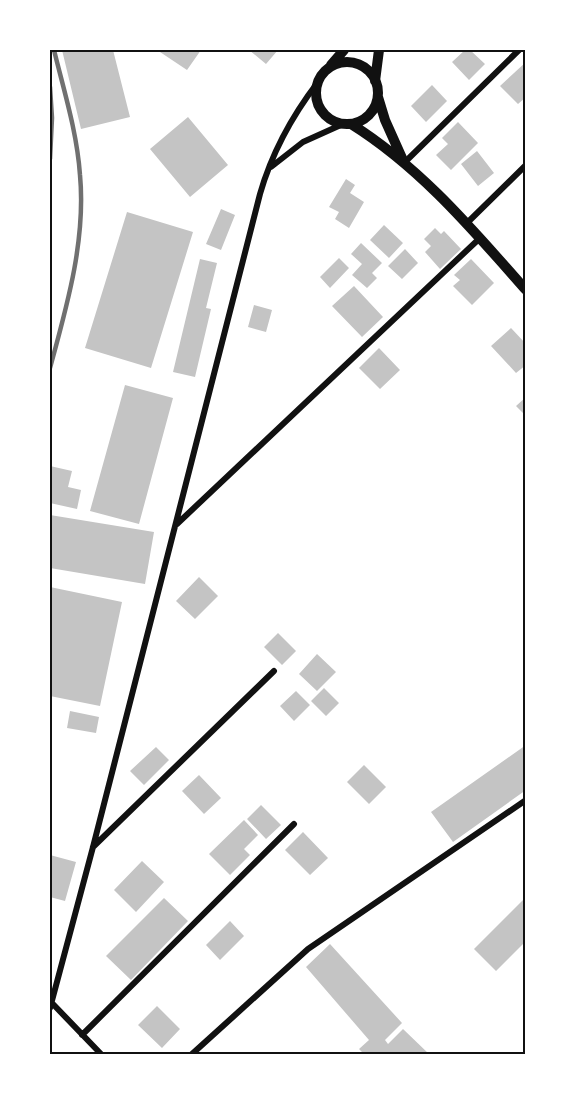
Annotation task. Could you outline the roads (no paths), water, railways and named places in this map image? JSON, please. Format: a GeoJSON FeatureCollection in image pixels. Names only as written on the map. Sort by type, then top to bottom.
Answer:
{"type":"FeatureCollection","features":[{"type":"Feature","properties":{"kind":"main road"},"geometry":{"type":"LineString","coordinates":[[344,50],[318,82],[316,89],[319,105],[328,118],[370,135],[404,163],[467,223],[525,290]]}},
{"type":"Feature","properties":{"kind":"main road"},"geometry":{"type":"LineString","coordinates":[[379,50],[375,81],[378,97],[385,120],[404,163]]}},
{"type":"Feature","properties":{"kind":"main road"},"geometry":{"type":"LineString","coordinates":[[328,69],[351,62],[365,69],[375,81]]}},
{"type":"Feature","properties":{"kind":"main road"},"geometry":{"type":"LineString","coordinates":[[347,124],[366,117],[372,112],[378,97]]}},
{"type":"Feature","properties":{"kind":"street"},"geometry":{"type":"LineString","coordinates":[[404,163],[519,50]]}},
{"type":"Feature","properties":{"kind":"street"},"geometry":{"type":"LineString","coordinates":[[101,1054],[50,1005],[93,847],[257,205],[268,169],[290,123],[318,82]]}},
{"type":"Feature","properties":{"kind":"street"},"geometry":{"type":"LineString","coordinates":[[268,169],[303,142],[347,124]]}},
{"type":"Feature","properties":{"kind":"street"},"geometry":{"type":"LineString","coordinates":[[467,223],[525,165]]}},
{"type":"Feature","properties":{"kind":"street"},"geometry":{"type":"LineString","coordinates":[[176,525],[480,238]]}},
{"type":"Feature","properties":{"kind":"street"},"geometry":{"type":"LineString","coordinates":[[93,847],[274,671]]}},
{"type":"Feature","properties":{"kind":"street"},"geometry":{"type":"LineString","coordinates":[[192,1054],[308,950],[525,800]]}},
{"type":"Feature","properties":{"kind":"street"},"geometry":{"type":"LineString","coordinates":[[82,1035],[294,824]]}},
{"type":"Feature","properties":{"kind":"railway"},"geometry":{"type":"LineString","coordinates":[[50,368],[74,273],[81,199],[76,143],[54,50]]}},
{"type":"Feature","properties":{"kind":"railway"},"geometry":{"type":"LineString","coordinates":[[50,87],[52,118],[50,159]]}}]}
